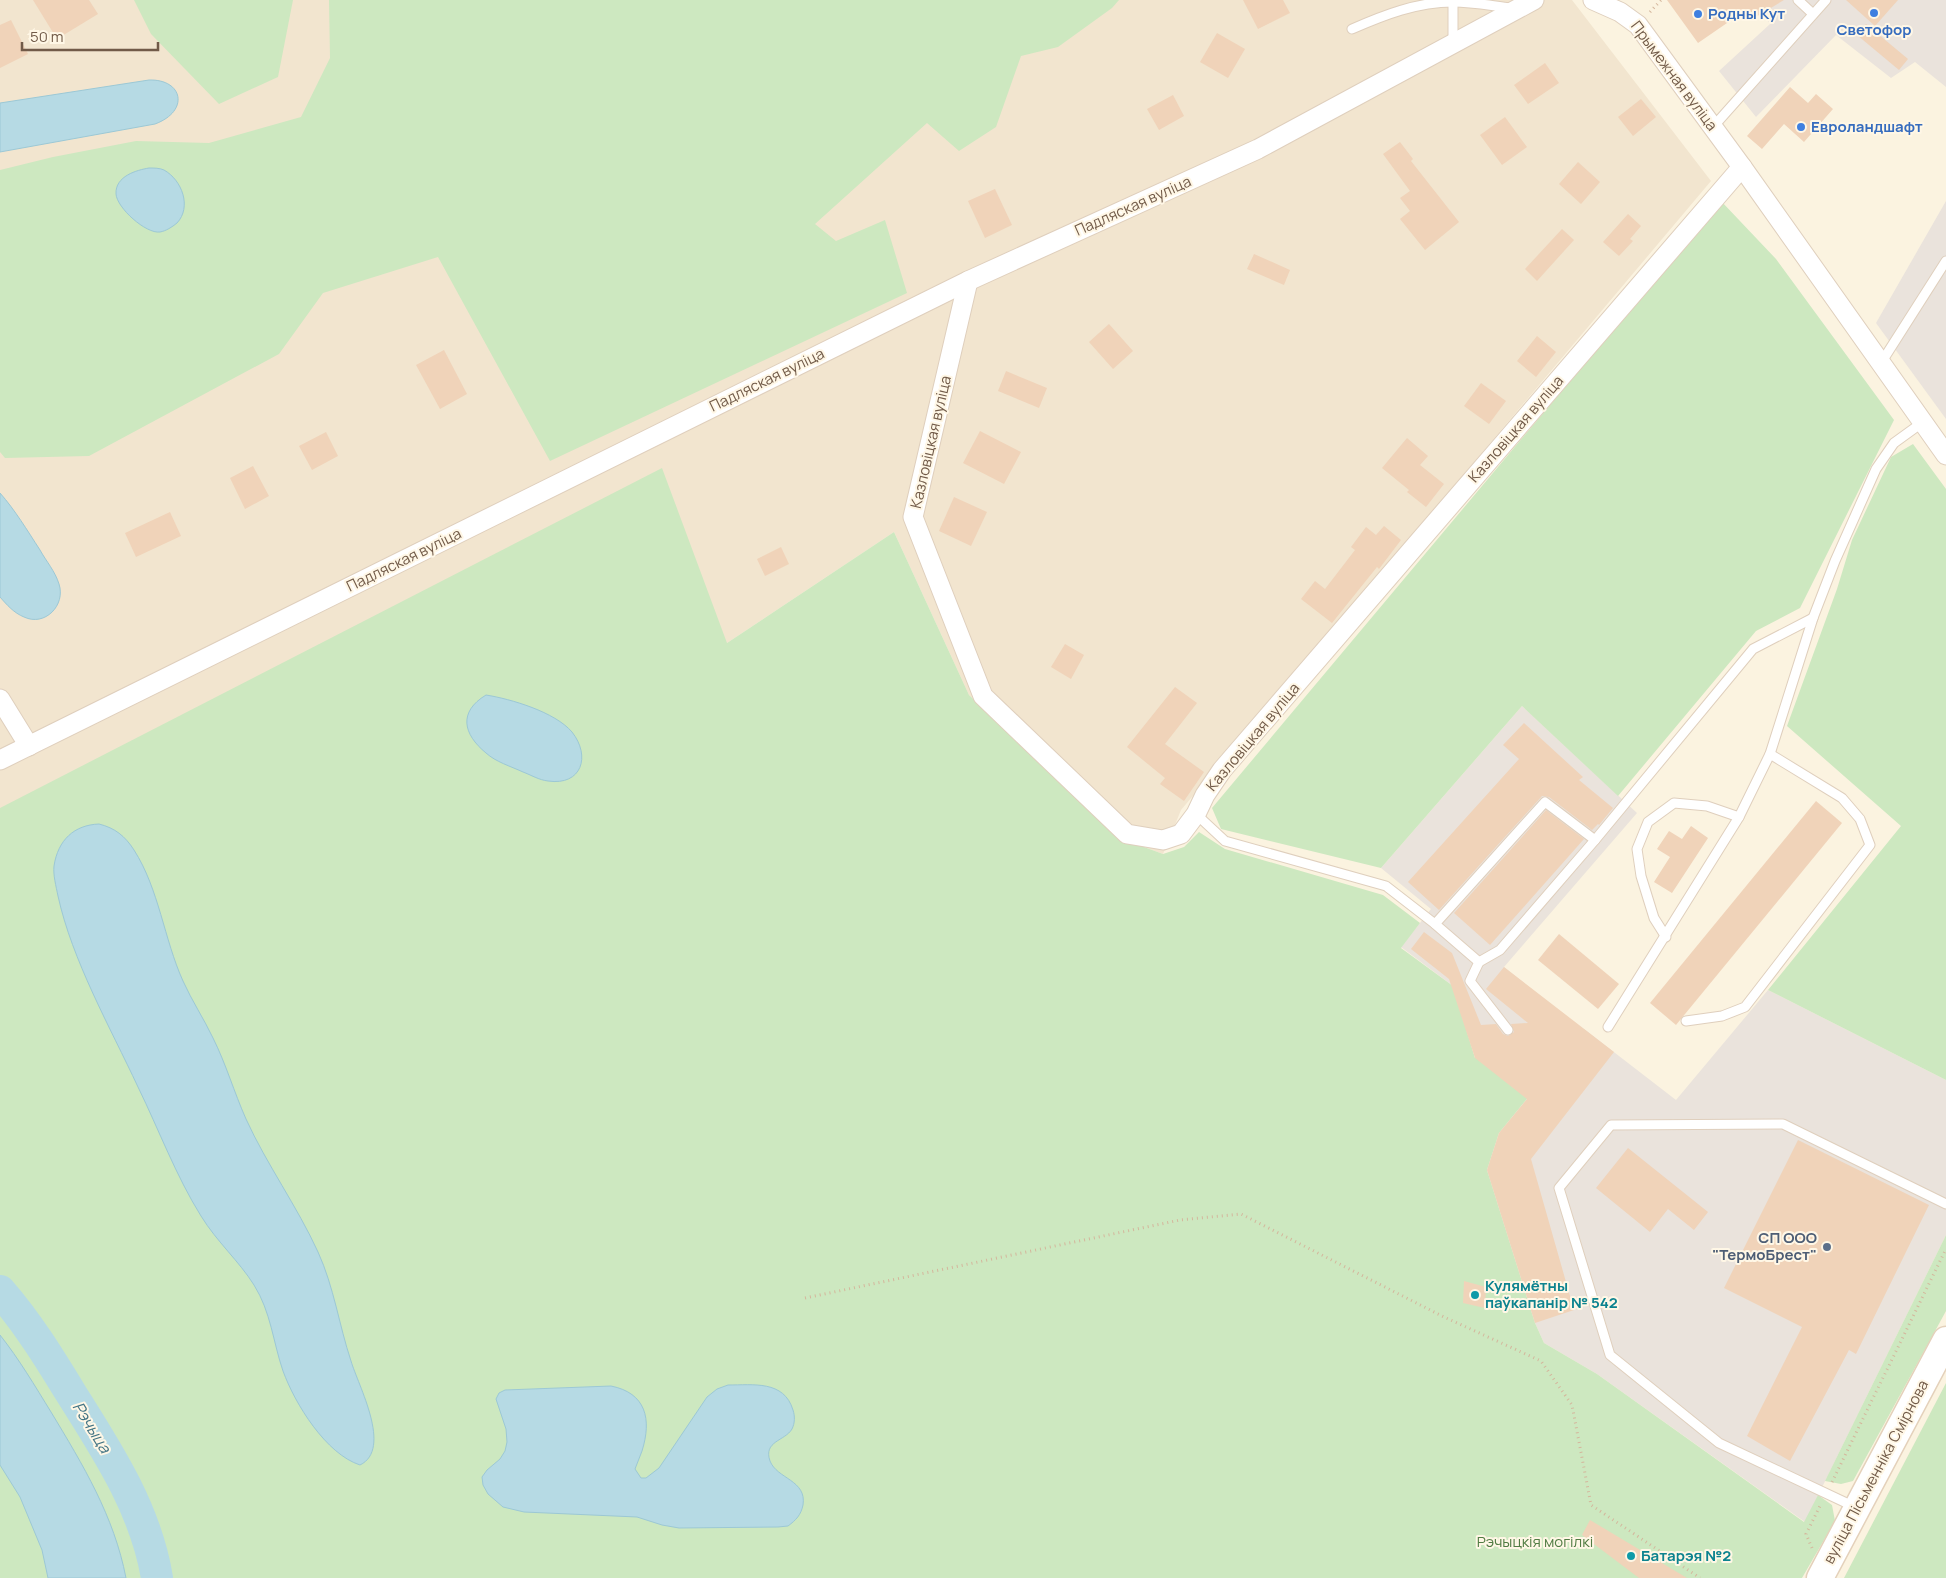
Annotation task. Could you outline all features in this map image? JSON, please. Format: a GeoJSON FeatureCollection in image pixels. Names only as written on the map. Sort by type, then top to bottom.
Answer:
{"type":"FeatureCollection","features":[{"type":"Feature","properties":{"kind":"main road","name":"вуліца Пісьменніка Смірнова"},"geometry":{"type":"LineString","coordinates":[[1821,1576],[1946,1340]]}},
{"type":"Feature","properties":{"kind":"street","name":"Прымежная вуліца"},"geometry":{"type":"LineString","coordinates":[[1603,2],[1631,18],[1638,25],[1742,167],[1946,454]]}},
{"type":"Feature","properties":{"kind":"street","name":"Падляская вуліца"},"geometry":{"type":"LineString","coordinates":[[0,760],[968,281],[1258,149],[1526,4]]}},
{"type":"Feature","properties":{"kind":"street","name":"Казловіцкая вуліца"},"geometry":{"type":"LineString","coordinates":[[968,281],[913,517],[983,696],[1127,834],[1163,840],[1181,834],[1196,814],[1222,770],[1742,167]]}},
{"type":"Feature","properties":{"kind":"street"},"geometry":{"type":"LineString","coordinates":[[0,699],[29,746]]}},
{"type":"Feature","properties":{"kind":"lane"},"geometry":{"type":"LineString","coordinates":[[1798,0],[1813,14]]}},
{"type":"Feature","properties":{"kind":"lane"},"geometry":{"type":"LineString","coordinates":[[1713,127],[1826,0]]}},
{"type":"Feature","properties":{"kind":"lane"},"geometry":{"type":"LineString","coordinates":[[1453,1],[1453,44]]}},
{"type":"Feature","properties":{"kind":"lane"},"geometry":{"type":"LineString","coordinates":[[1352,29],[1392,12],[1426,4],[1453,1],[1526,4]]}},
{"type":"Feature","properties":{"kind":"lane"},"geometry":{"type":"LineString","coordinates":[[1881,363],[1946,261]]}},
{"type":"Feature","properties":{"kind":"lane"},"geometry":{"type":"LineString","coordinates":[[1608,1027],[1666,937],[1739,817],[1770,754],[1813,618],[1835,560],[1876,469],[1894,442],[1923,422]]}},
{"type":"Feature","properties":{"kind":"lane"},"geometry":{"type":"LineString","coordinates":[[1508,1030],[1470,980],[1480,962],[1500,950],[1595,840],[1753,649],[1813,618]]}},
{"type":"Feature","properties":{"kind":"lane"},"geometry":{"type":"LineString","coordinates":[[1686,1022],[1722,1016],[1745,1007],[1870,845],[1860,819],[1842,798],[1770,754]]}},
{"type":"Feature","properties":{"kind":"lane"},"geometry":{"type":"LineString","coordinates":[[1435,924],[1545,802],[1595,840]]}},
{"type":"Feature","properties":{"kind":"lane"},"geometry":{"type":"LineString","coordinates":[[1666,937],[1654,918],[1641,876],[1637,849],[1648,822],[1674,803],[1707,806],[1739,817]]}},
{"type":"Feature","properties":{"kind":"lane"},"geometry":{"type":"LineString","coordinates":[[1196,814],[1225,841],[1386,886],[1480,962]]}},
{"type":"Feature","properties":{"kind":"lane"},"geometry":{"type":"LineString","coordinates":[[1857,1508],[1719,1443],[1610,1355],[1559,1188],[1611,1125],[1783,1124],[1946,1204]]}},
{"type":"Feature","properties":{"kind":"path"},"geometry":{"type":"LineString","coordinates":[[804,1298],[1180,1220],[1241,1214],[1444,1317],[1541,1360],[1572,1406],[1591,1505],[1700,1578]]}},
{"type":"Feature","properties":{"kind":"path"},"geometry":{"type":"LineString","coordinates":[[1821,1576],[1806,1534],[1946,1248]]}},
{"type":"Feature","properties":{"kind":"shaded area"},"geometry":{"type":"Polygon","coordinates":[[[0,0],[1572,0],[1711,181],[1181,810],[1163,854],[1117,837],[969,695],[894,532],[727,643],[0,811],[0,0]]]}},
{"type":"Feature","properties":{"kind":"shaded area"},"geometry":{"type":"Polygon","coordinates":[[[1755,0],[1946,0],[1946,87],[1915,62],[1891,78],[1836,35],[1756,117],[1719,71],[1770,24],[1755,0]]]}},
{"type":"Feature","properties":{"kind":"shaded area"},"geometry":{"type":"Polygon","coordinates":[[[1946,201],[1946,419],[1876,323],[1946,201]]]}},
{"type":"Feature","properties":{"kind":"shaded area"},"geometry":{"type":"Polygon","coordinates":[[[1522,706],[1637,813],[1504,967],[1568,1018],[1513,1088],[1453,986],[1401,947],[1431,909],[1381,868],[1522,706]]]}},
{"type":"Feature","properties":{"kind":"shaded area"},"geometry":{"type":"Polygon","coordinates":[[[1768,990],[1946,1080],[1946,1235],[1805,1522],[1597,1374],[1544,1343],[1535,1323],[1487,1170],[1499,1133],[1584,1029],[1676,1100],[1768,990]]]}},
{"type":"Feature","properties":{"kind":"green space"},"geometry":{"type":"Polygon","coordinates":[[[134,0],[293,0],[278,77],[219,104],[151,34],[134,0]]]}},
{"type":"Feature","properties":{"kind":"green space"},"geometry":{"type":"Polygon","coordinates":[[[329,0],[1119,0],[1112,8],[1058,47],[1021,56],[996,127],[959,151],[927,123],[815,224],[836,241],[885,220],[907,293],[550,461],[438,257],[323,293],[279,354],[89,456],[5,458],[0,452],[0,170],[53,157],[136,141],[209,143],[301,117],[330,58],[329,0]]]}},
{"type":"Feature","properties":{"kind":"green space"},"geometry":{"type":"Polygon","coordinates":[[[1721,201],[1776,259],[1894,420],[1800,608],[1756,631],[1618,796],[1522,706],[1381,868],[1221,829],[1212,808],[1721,201]]]}},
{"type":"Feature","properties":{"kind":"green space"},"geometry":{"type":"Polygon","coordinates":[[[1913,444],[1946,489],[1946,1080],[1768,990],[1901,826],[1787,726],[1837,589],[1852,540],[1891,457],[1913,444]]]}},
{"type":"Feature","properties":{"kind":"green space","name":"Рэчыцкія могілкі"},"geometry":{"type":"Polygon","coordinates":[[[662,468],[727,643],[894,532],[969,695],[1117,837],[1163,854],[1184,847],[1199,832],[1225,849],[1383,895],[1420,923],[1401,948],[1453,986],[1475,1058],[1584,1029],[1499,1133],[1487,1170],[1535,1323],[1544,1343],[1597,1374],[1804,1522],[1818,1495],[1832,1505],[1835,1521],[1802,1578],[0,1578],[0,808],[662,468]]]}},
{"type":"Feature","properties":{"kind":"green space"},"geometry":{"type":"Polygon","coordinates":[[[1946,1235],[1946,1311],[1853,1481],[1841,1484],[1825,1481],[1946,1235]]]}},
{"type":"Feature","properties":{"kind":"green space"},"geometry":{"type":"Polygon","coordinates":[[[1946,1383],[1946,1578],[1844,1578],[1946,1383]]]}},
{"type":"Feature","properties":{"kind":"water"},"geometry":{"type":"Polygon","coordinates":[[[149,80],[160,81],[169,85],[175,90],[178,97],[174,112],[155,124],[0,152],[0,103],[149,80]]]}},
{"type":"Feature","properties":{"kind":"water"},"geometry":{"type":"Polygon","coordinates":[[[149,168],[162,169],[170,174],[176,180],[183,194],[184,209],[181,217],[169,229],[160,232],[147,229],[133,219],[121,206],[116,194],[119,183],[123,178],[133,172],[149,168]]]}},
{"type":"Feature","properties":{"kind":"water"},"geometry":{"type":"Polygon","coordinates":[[[0,493],[26,528],[53,570],[59,584],[60,592],[57,606],[52,612],[39,619],[20,615],[0,597],[0,493]]]}},
{"type":"Feature","properties":{"kind":"water"},"geometry":{"type":"Polygon","coordinates":[[[486,695],[508,700],[544,713],[555,718],[572,732],[578,741],[582,759],[576,774],[569,779],[560,781],[545,780],[503,764],[478,746],[469,731],[468,716],[477,702],[486,695]]]}},
{"type":"Feature","properties":{"kind":"water"},"geometry":{"type":"Polygon","coordinates":[[[99,824],[115,830],[123,837],[143,865],[183,981],[218,1048],[254,1136],[301,1218],[324,1265],[351,1361],[366,1400],[374,1431],[373,1445],[369,1457],[360,1465],[347,1459],[324,1439],[295,1398],[283,1371],[268,1316],[260,1295],[248,1276],[207,1225],[192,1201],[82,969],[64,920],[58,896],[54,866],[59,849],[69,836],[82,827],[99,824]]]}},
{"type":"Feature","properties":{"kind":"water"},"geometry":{"type":"Polygon","coordinates":[[[0,1335],[33,1383],[86,1471],[114,1533],[126,1578],[48,1578],[42,1550],[20,1497],[0,1465],[0,1335]]]}},
{"type":"Feature","properties":{"kind":"water"},"geometry":{"type":"Polygon","coordinates":[[[728,1385],[766,1386],[783,1393],[789,1400],[793,1410],[794,1424],[789,1433],[772,1445],[769,1454],[770,1461],[774,1467],[801,1490],[803,1497],[801,1512],[788,1526],[679,1528],[637,1517],[524,1512],[503,1507],[488,1494],[483,1485],[482,1477],[500,1459],[505,1451],[507,1442],[506,1429],[496,1399],[499,1393],[505,1390],[611,1386],[623,1389],[639,1401],[646,1418],[645,1439],[635,1469],[641,1478],[646,1478],[659,1468],[707,1397],[717,1389],[728,1385]]]}},
{"type":"Feature","properties":{"kind":"building"},"geometry":{"type":"Polygon","coordinates":[[[33,0],[89,0],[98,14],[57,39],[33,0]]]}},
{"type":"Feature","properties":{"kind":"building"},"geometry":{"type":"Polygon","coordinates":[[[1243,0],[1283,0],[1290,13],[1258,29],[1243,0]]]}},
{"type":"Feature","properties":{"kind":"building"},"geometry":{"type":"Polygon","coordinates":[[[1667,0],[1784,0],[1749,21],[1743,12],[1698,43],[1667,0]]]}},
{"type":"Feature","properties":{"kind":"building","name":"Светофор"},"geometry":{"type":"Polygon","coordinates":[[[1846,0],[1898,0],[1875,26],[1846,0]]]}},
{"type":"Feature","properties":{"kind":"building"},"geometry":{"type":"Polygon","coordinates":[[[11,20],[28,54],[0,68],[0,25],[11,20]]]}},
{"type":"Feature","properties":{"kind":"building"},"geometry":{"type":"Polygon","coordinates":[[[1866,24],[1908,59],[1899,70],[1857,35],[1866,24]]]}},
{"type":"Feature","properties":{"kind":"building"},"geometry":{"type":"Polygon","coordinates":[[[1217,33],[1245,49],[1228,78],[1200,62],[1217,33]]]}},
{"type":"Feature","properties":{"kind":"building"},"geometry":{"type":"Polygon","coordinates":[[[1545,63],[1559,83],[1528,104],[1514,85],[1545,63]]]}},
{"type":"Feature","properties":{"kind":"building"},"geometry":{"type":"Polygon","coordinates":[[[1790,87],[1808,103],[1816,94],[1833,109],[1804,142],[1784,124],[1762,149],[1747,136],[1790,87]]]}},
{"type":"Feature","properties":{"kind":"building"},"geometry":{"type":"Polygon","coordinates":[[[1173,95],[1184,116],[1159,130],[1147,109],[1173,95]]]}},
{"type":"Feature","properties":{"kind":"building"},"geometry":{"type":"Polygon","coordinates":[[[1641,99],[1656,117],[1633,136],[1618,117],[1641,99]]]}},
{"type":"Feature","properties":{"kind":"building"},"geometry":{"type":"Polygon","coordinates":[[[1505,117],[1527,147],[1502,165],[1480,135],[1505,117]]]}},
{"type":"Feature","properties":{"kind":"building"},"geometry":{"type":"Polygon","coordinates":[[[1400,142],[1413,159],[1411,161],[1459,222],[1425,250],[1400,219],[1410,211],[1400,198],[1410,191],[1383,154],[1400,142]]]}},
{"type":"Feature","properties":{"kind":"building"},"geometry":{"type":"Polygon","coordinates":[[[1578,162],[1600,182],[1581,204],[1559,184],[1578,162]]]}},
{"type":"Feature","properties":{"kind":"building"},"geometry":{"type":"Polygon","coordinates":[[[995,189],[1012,225],[985,238],[968,201],[995,189]]]}},
{"type":"Feature","properties":{"kind":"building"},"geometry":{"type":"Polygon","coordinates":[[[1628,214],[1641,226],[1630,239],[1633,241],[1619,256],[1603,242],[1628,214]]]}},
{"type":"Feature","properties":{"kind":"building"},"geometry":{"type":"Polygon","coordinates":[[[1562,229],[1574,240],[1537,281],[1525,269],[1562,229]]]}},
{"type":"Feature","properties":{"kind":"building"},"geometry":{"type":"Polygon","coordinates":[[[1254,254],[1290,270],[1284,285],[1247,269],[1254,254]]]}},
{"type":"Feature","properties":{"kind":"building"},"geometry":{"type":"Polygon","coordinates":[[[1109,324],[1133,351],[1113,369],[1089,342],[1109,324]]]}},
{"type":"Feature","properties":{"kind":"building"},"geometry":{"type":"Polygon","coordinates":[[[1537,336],[1556,352],[1536,377],[1517,361],[1537,336]]]}},
{"type":"Feature","properties":{"kind":"building"},"geometry":{"type":"Polygon","coordinates":[[[444,350],[467,394],[440,409],[416,365],[444,350]]]}},
{"type":"Feature","properties":{"kind":"building"},"geometry":{"type":"Polygon","coordinates":[[[1006,371],[1047,388],[1039,408],[998,391],[1006,371]]]}},
{"type":"Feature","properties":{"kind":"building"},"geometry":{"type":"Polygon","coordinates":[[[1481,383],[1506,401],[1489,424],[1464,406],[1481,383]]]}},
{"type":"Feature","properties":{"kind":"building"},"geometry":{"type":"Polygon","coordinates":[[[980,431],[1021,452],[1004,484],[963,463],[980,431]]]}},
{"type":"Feature","properties":{"kind":"building"},"geometry":{"type":"Polygon","coordinates":[[[326,432],[338,456],[312,470],[299,446],[326,432]]]}},
{"type":"Feature","properties":{"kind":"building"},"geometry":{"type":"Polygon","coordinates":[[[1407,438],[1428,456],[1420,465],[1444,484],[1426,507],[1382,468],[1407,438]]]}},
{"type":"Feature","properties":{"kind":"building"},"geometry":{"type":"Polygon","coordinates":[[[253,466],[269,496],[245,509],[230,478],[253,466]]]}},
{"type":"Feature","properties":{"kind":"building"},"geometry":{"type":"Polygon","coordinates":[[[954,497],[987,512],[971,546],[939,531],[954,497]]]}},
{"type":"Feature","properties":{"kind":"building"},"geometry":{"type":"Polygon","coordinates":[[[170,512],[181,536],[136,557],[125,533],[170,512]]]}},
{"type":"Feature","properties":{"kind":"building"},"geometry":{"type":"Polygon","coordinates":[[[1384,526],[1401,540],[1379,569],[1377,567],[1332,623],[1301,599],[1315,581],[1325,589],[1355,550],[1351,547],[1366,527],[1376,535],[1384,526]]]}},
{"type":"Feature","properties":{"kind":"building"},"geometry":{"type":"Polygon","coordinates":[[[781,547],[789,564],[765,576],[757,559],[781,547]]]}},
{"type":"Feature","properties":{"kind":"building"},"geometry":{"type":"Polygon","coordinates":[[[1065,644],[1084,655],[1071,679],[1051,667],[1065,644]]]}},
{"type":"Feature","properties":{"kind":"building"},"geometry":{"type":"Polygon","coordinates":[[[1175,687],[1197,703],[1165,744],[1204,772],[1184,801],[1160,784],[1165,778],[1127,747],[1175,687]]]}},
{"type":"Feature","properties":{"kind":"building"},"geometry":{"type":"Polygon","coordinates":[[[1524,723],[1583,777],[1579,780],[1613,808],[1599,825],[1592,830],[1549,797],[1542,796],[1439,910],[1408,882],[1519,759],[1503,745],[1524,723]]]}},
{"type":"Feature","properties":{"kind":"building"},"geometry":{"type":"Polygon","coordinates":[[[1816,801],[1842,823],[1676,1025],[1650,1003],[1816,801]]]}},
{"type":"Feature","properties":{"kind":"building"},"geometry":{"type":"Polygon","coordinates":[[[1546,810],[1584,839],[1490,945],[1454,913],[1546,810]]]}},
{"type":"Feature","properties":{"kind":"building"},"geometry":{"type":"Polygon","coordinates":[[[1691,826],[1708,838],[1672,893],[1654,882],[1670,857],[1657,849],[1669,831],[1682,839],[1691,826]]]}},
{"type":"Feature","properties":{"kind":"building"},"geometry":{"type":"Polygon","coordinates":[[[1424,932],[1452,953],[1481,1025],[1496,1024],[1503,1034],[1508,1036],[1514,1032],[1511,1024],[1528,1023],[1486,989],[1504,967],[1614,1052],[1531,1159],[1574,1310],[1535,1323],[1487,1170],[1499,1133],[1527,1099],[1475,1058],[1449,979],[1411,949],[1424,932]]]}},
{"type":"Feature","properties":{"kind":"building"},"geometry":{"type":"Polygon","coordinates":[[[1559,934],[1619,984],[1598,1009],[1538,960],[1559,934]]]}},
{"type":"Feature","properties":{"kind":"building","name":"СП ООО \"ТермоБрест\""},"geometry":{"type":"Polygon","coordinates":[[[1798,1140],[1929,1205],[1856,1354],[1849,1350],[1790,1461],[1747,1436],[1802,1327],[1724,1288],[1798,1140]]]}},
{"type":"Feature","properties":{"kind":"building"},"geometry":{"type":"Polygon","coordinates":[[[1628,1148],[1708,1212],[1694,1230],[1668,1209],[1650,1232],[1596,1188],[1628,1148]]]}},
{"type":"Feature","properties":{"kind":"building","name":"Кулямётны паўкапанір № 542"},"geometry":{"type":"Polygon","coordinates":[[[1464,1281],[1486,1287],[1485,1308],[1463,1303],[1464,1281]]]}},
{"type":"Feature","properties":{"kind":"building","name":"Батарэя №2"},"geometry":{"type":"Polygon","coordinates":[[[1590,1520],[1687,1578],[1639,1578],[1582,1535],[1590,1520]]]}},
{"type":"Feature","properties":{"kind":"waterway","name":"Рэчыца"},"geometry":{"type":"LineString","coordinates":[[0,1291],[38,1342],[112,1460],[135,1505],[152,1553],[157,1578]]}},
{"type":"Feature","properties":{"kind":"place","name":"Светофор"},"geometry":{"type":"Point","coordinates":[1874,13]}},
{"type":"Feature","properties":{"kind":"place","name":"Родны Кут"},"geometry":{"type":"Point","coordinates":[1698,14]}},
{"type":"Feature","properties":{"kind":"place","name":"Евроландшафт"},"geometry":{"type":"Point","coordinates":[1801,127]}},
{"type":"Feature","properties":{"kind":"place","name":"СП ООО \"ТермоБрест\""},"geometry":{"type":"Point","coordinates":[1827,1247]}},
{"type":"Feature","properties":{"kind":"place","name":"Кулямётны паўкапанір № 542"},"geometry":{"type":"Point","coordinates":[1475,1295]}},
{"type":"Feature","properties":{"kind":"place","name":"Батарэя №2"},"geometry":{"type":"Point","coordinates":[1631,1556]}}]}
